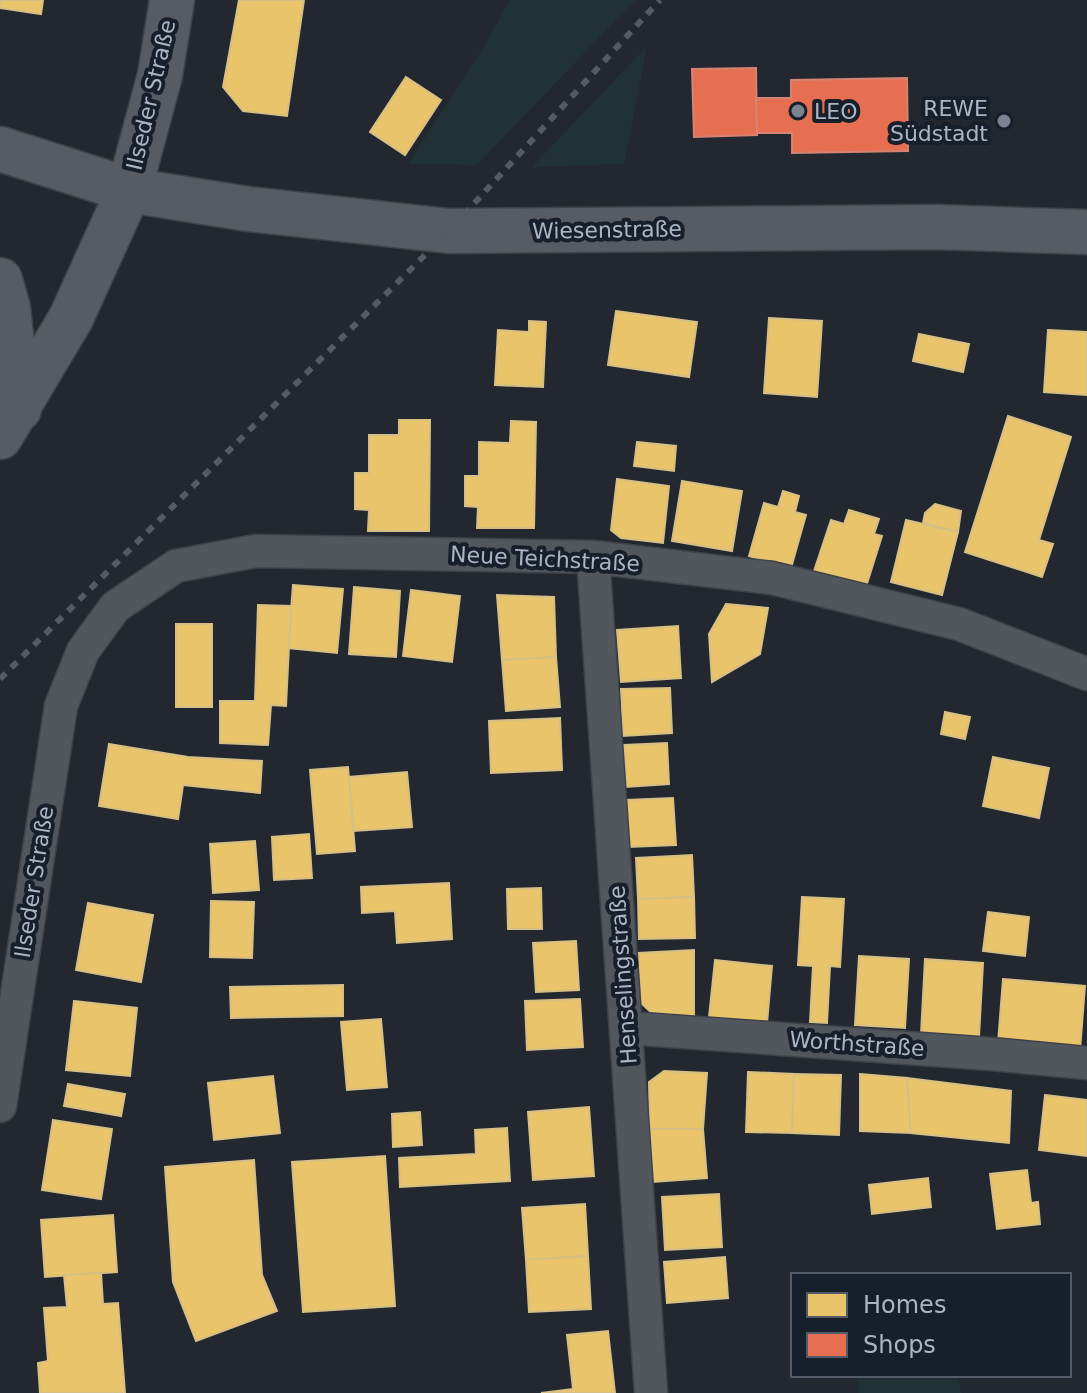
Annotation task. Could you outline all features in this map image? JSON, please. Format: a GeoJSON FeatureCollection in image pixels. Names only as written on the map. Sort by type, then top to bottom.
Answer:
{"type":"FeatureCollection","features":[{"type":"Feature","properties":{"kind":"street","name":"Ilseder Straße"},"geometry":{"type":"LineString","coordinates":[[9,423],[71,318],[129,190],[160,75],[172,0]]}},
{"type":"Feature","properties":{"kind":"street","name":"Wiesenstraße"},"geometry":{"type":"LineString","coordinates":[[0,149],[129,190],[248,209],[449,231],[936,227],[1087,232]]}},
{"type":"Feature","properties":{"kind":"street"},"geometry":{"type":"LineString","coordinates":[[0,280],[8,308],[9,423]]}},
{"type":"Feature","properties":{"kind":"street","name":"Neue Teichstraße"},"geometry":{"type":"LineString","coordinates":[[61,706],[83,651],[115,607],[176,566],[256,551],[593,557],[772,578],[959,624],[1087,674]]}},
{"type":"Feature","properties":{"kind":"street","name":"Henselingstraße"},"geometry":{"type":"LineString","coordinates":[[593,557],[651,1393]]}},
{"type":"Feature","properties":{"kind":"street","name":"Ilseder Straße"},"geometry":{"type":"LineString","coordinates":[[0,1106],[61,706]]}},
{"type":"Feature","properties":{"kind":"street","name":"Worthstraße"},"geometry":{"type":"LineString","coordinates":[[627,1028],[1087,1063]]}},
{"type":"Feature","properties":{"kind":"shaded area"},"geometry":{"type":"Polygon","coordinates":[[[510,0],[635,0],[477,165],[408,164],[485,45],[510,0]]]}},
{"type":"Feature","properties":{"kind":"shaded area"},"geometry":{"type":"Polygon","coordinates":[[[647,46],[624,164],[532,167],[647,46]]]}},
{"type":"Feature","properties":{"kind":"shaded area"},"geometry":{"type":"Polygon","coordinates":[[[856,1377],[958,1377],[961,1393],[859,1393],[856,1377]]]}},
{"type":"Feature","properties":{"kind":"building: Homes"},"geometry":{"type":"Polygon","coordinates":[[[0,0],[43,0],[41,14],[0,8],[0,0]]]}},
{"type":"Feature","properties":{"kind":"building: Homes"},"geometry":{"type":"Polygon","coordinates":[[[239,0],[304,0],[287,116],[243,111],[223,87],[239,0]]]}},
{"type":"Feature","properties":{"kind":"building: Homes"},"geometry":{"type":"Polygon","coordinates":[[[406,77],[441,100],[405,155],[370,132],[406,77]]]}},
{"type":"Feature","properties":{"kind":"building: Homes"},"geometry":{"type":"Polygon","coordinates":[[[616,311],[697,322],[689,377],[608,365],[616,311]]]}},
{"type":"Feature","properties":{"kind":"building: Homes"},"geometry":{"type":"Polygon","coordinates":[[[769,318],[822,321],[817,397],[764,393],[769,318]]]}},
{"type":"Feature","properties":{"kind":"building: Homes"},"geometry":{"type":"Polygon","coordinates":[[[529,321],[546,322],[543,387],[495,385],[498,330],[529,332],[529,321]]]}},
{"type":"Feature","properties":{"kind":"building: Homes"},"geometry":{"type":"Polygon","coordinates":[[[1048,330],[1087,332],[1087,395],[1044,392],[1048,330]]]}},
{"type":"Feature","properties":{"kind":"building: Homes"},"geometry":{"type":"Polygon","coordinates":[[[919,334],[969,344],[963,372],[913,361],[919,334]]]}},
{"type":"Feature","properties":{"kind":"building: Homes"},"geometry":{"type":"Polygon","coordinates":[[[1008,416],[1071,437],[1039,540],[1053,544],[1042,577],[965,552],[1008,416]]]}},
{"type":"Feature","properties":{"kind":"building: Homes"},"geometry":{"type":"Polygon","coordinates":[[[399,420],[430,420],[429,531],[368,531],[369,510],[355,509],[355,473],[369,473],[369,435],[399,435],[399,420]]]}},
{"type":"Feature","properties":{"kind":"building: Homes"},"geometry":{"type":"Polygon","coordinates":[[[511,421],[536,422],[534,528],[477,528],[478,507],[465,506],[465,476],[479,476],[479,442],[510,443],[511,421]]]}},
{"type":"Feature","properties":{"kind":"building: Homes"},"geometry":{"type":"Polygon","coordinates":[[[637,442],[676,446],[674,471],[634,466],[637,442]]]}},
{"type":"Feature","properties":{"kind":"building: Homes"},"geometry":{"type":"Polygon","coordinates":[[[617,479],[669,486],[663,543],[621,538],[611,530],[617,479]]]}},
{"type":"Feature","properties":{"kind":"building: Homes"},"geometry":{"type":"Polygon","coordinates":[[[682,481],[742,491],[732,551],[672,541],[682,481]]]}},
{"type":"Feature","properties":{"kind":"building: Homes"},"geometry":{"type":"Polygon","coordinates":[[[783,491],[799,496],[795,512],[806,515],[791,568],[749,556],[764,503],[778,507],[783,491]]]}},
{"type":"Feature","properties":{"kind":"building: Homes"},"geometry":{"type":"Polygon","coordinates":[[[935,504],[961,511],[958,532],[923,523],[925,513],[935,504]]]}},
{"type":"Feature","properties":{"kind":"building: Homes"},"geometry":{"type":"Polygon","coordinates":[[[849,510],[879,519],[874,534],[882,536],[864,593],[812,577],[831,520],[844,524],[849,510]]]}},
{"type":"Feature","properties":{"kind":"building: Homes"},"geometry":{"type":"Polygon","coordinates":[[[906,520],[958,532],[942,595],[891,582],[906,520]]]}},
{"type":"Feature","properties":{"kind":"building: Homes"},"geometry":{"type":"Polygon","coordinates":[[[293,585],[343,589],[337,653],[288,648],[293,585]]]}},
{"type":"Feature","properties":{"kind":"building: Homes"},"geometry":{"type":"Polygon","coordinates":[[[354,587],[400,591],[396,657],[349,654],[354,587]]]}},
{"type":"Feature","properties":{"kind":"building: Homes"},"geometry":{"type":"Polygon","coordinates":[[[411,590],[460,596],[452,662],[403,656],[411,590]]]}},
{"type":"Feature","properties":{"kind":"building: Homes"},"geometry":{"type":"Polygon","coordinates":[[[497,595],[554,597],[556,657],[502,660],[497,595]]]}},
{"type":"Feature","properties":{"kind":"building: Homes"},"geometry":{"type":"Polygon","coordinates":[[[726,604],[768,608],[760,654],[712,682],[709,634],[726,604]]]}},
{"type":"Feature","properties":{"kind":"building: Homes"},"geometry":{"type":"Polygon","coordinates":[[[258,605],[291,606],[286,706],[271,705],[268,745],[220,743],[220,701],[255,701],[258,605]]]}},
{"type":"Feature","properties":{"kind":"building: Homes"},"geometry":{"type":"Polygon","coordinates":[[[176,624],[212,624],[212,707],[176,707],[176,624]]]}},
{"type":"Feature","properties":{"kind":"building: Homes"},"geometry":{"type":"Polygon","coordinates":[[[678,626],[681,678],[621,682],[617,630],[678,626]]]}},
{"type":"Feature","properties":{"kind":"building: Homes"},"geometry":{"type":"Polygon","coordinates":[[[556,657],[560,707],[506,711],[502,660],[556,657]]]}},
{"type":"Feature","properties":{"kind":"building: Homes"},"geometry":{"type":"Polygon","coordinates":[[[670,688],[672,733],[623,736],[621,689],[670,688]]]}},
{"type":"Feature","properties":{"kind":"building: Homes"},"geometry":{"type":"Polygon","coordinates":[[[945,712],[970,717],[965,739],[941,734],[945,712]]]}},
{"type":"Feature","properties":{"kind":"building: Homes"},"geometry":{"type":"Polygon","coordinates":[[[560,718],[562,770],[491,773],[489,721],[560,718]]]}},
{"type":"Feature","properties":{"kind":"building: Homes"},"geometry":{"type":"Polygon","coordinates":[[[667,743],[669,784],[626,787],[624,745],[667,743]]]}},
{"type":"Feature","properties":{"kind":"building: Homes"},"geometry":{"type":"Polygon","coordinates":[[[109,744],[188,757],[262,761],[260,793],[183,785],[178,819],[99,806],[109,744]]]}},
{"type":"Feature","properties":{"kind":"building: Homes"},"geometry":{"type":"Polygon","coordinates":[[[993,757],[1049,768],[1039,818],[983,806],[993,757]]]}},
{"type":"Feature","properties":{"kind":"building: Homes"},"geometry":{"type":"Polygon","coordinates":[[[348,767],[355,851],[317,854],[310,770],[348,767]]]}},
{"type":"Feature","properties":{"kind":"building: Homes"},"geometry":{"type":"Polygon","coordinates":[[[407,772],[412,827],[354,831],[349,777],[407,772]]]}},
{"type":"Feature","properties":{"kind":"building: Homes"},"geometry":{"type":"Polygon","coordinates":[[[673,798],[676,845],[628,847],[626,800],[673,798]]]}},
{"type":"Feature","properties":{"kind":"building: Homes"},"geometry":{"type":"Polygon","coordinates":[[[309,834],[312,878],[274,880],[272,837],[309,834]]]}},
{"type":"Feature","properties":{"kind":"building: Homes"},"geometry":{"type":"Polygon","coordinates":[[[255,841],[259,890],[213,893],[210,844],[255,841]]]}},
{"type":"Feature","properties":{"kind":"building: Homes"},"geometry":{"type":"Polygon","coordinates":[[[692,855],[694,897],[638,899],[636,858],[692,855]]]}},
{"type":"Feature","properties":{"kind":"building: Homes"},"geometry":{"type":"Polygon","coordinates":[[[449,883],[452,939],[397,943],[395,911],[362,913],[361,887],[449,883]]]}},
{"type":"Feature","properties":{"kind":"building: Homes"},"geometry":{"type":"Polygon","coordinates":[[[541,888],[542,929],[508,929],[507,889],[541,888]]]}},
{"type":"Feature","properties":{"kind":"building: Homes"},"geometry":{"type":"Polygon","coordinates":[[[694,897],[695,938],[639,939],[638,899],[694,897]]]}},
{"type":"Feature","properties":{"kind":"building: Homes"},"geometry":{"type":"Polygon","coordinates":[[[802,897],[844,899],[840,967],[830,966],[827,1023],[810,1022],[813,966],[798,965],[802,897]]]}},
{"type":"Feature","properties":{"kind":"building: Homes"},"geometry":{"type":"Polygon","coordinates":[[[211,901],[254,902],[252,958],[210,957],[211,901]]]}},
{"type":"Feature","properties":{"kind":"building: Homes"},"geometry":{"type":"Polygon","coordinates":[[[88,903],[153,915],[141,982],[76,970],[88,903]]]}},
{"type":"Feature","properties":{"kind":"building: Homes"},"geometry":{"type":"Polygon","coordinates":[[[988,912],[1029,917],[1025,956],[983,951],[988,912]]]}},
{"type":"Feature","properties":{"kind":"building: Homes"},"geometry":{"type":"Polygon","coordinates":[[[576,941],[579,990],[536,992],[533,943],[576,941]]]}},
{"type":"Feature","properties":{"kind":"building: Homes"},"geometry":{"type":"Polygon","coordinates":[[[694,950],[694,1017],[656,1017],[640,1002],[638,953],[694,950]]]}},
{"type":"Feature","properties":{"kind":"building: Homes"},"geometry":{"type":"Polygon","coordinates":[[[859,956],[909,959],[905,1028],[855,1025],[859,956]]]}},
{"type":"Feature","properties":{"kind":"building: Homes"},"geometry":{"type":"Polygon","coordinates":[[[925,959],[983,963],[979,1037],[921,1034],[925,959]]]}},
{"type":"Feature","properties":{"kind":"building: Homes"},"geometry":{"type":"Polygon","coordinates":[[[715,960],[772,966],[767,1023],[709,1017],[715,960]]]}},
{"type":"Feature","properties":{"kind":"building: Homes"},"geometry":{"type":"Polygon","coordinates":[[[1003,979],[1085,986],[1080,1050],[998,1043],[1003,979]]]}},
{"type":"Feature","properties":{"kind":"building: Homes"},"geometry":{"type":"Polygon","coordinates":[[[343,985],[343,1016],[231,1018],[230,987],[343,985]]]}},
{"type":"Feature","properties":{"kind":"building: Homes"},"geometry":{"type":"Polygon","coordinates":[[[580,999],[583,1047],[527,1050],[525,1001],[580,999]]]}},
{"type":"Feature","properties":{"kind":"building: Homes"},"geometry":{"type":"Polygon","coordinates":[[[74,1001],[137,1008],[130,1076],[66,1070],[74,1001]]]}},
{"type":"Feature","properties":{"kind":"building: Homes"},"geometry":{"type":"Polygon","coordinates":[[[381,1019],[387,1087],[347,1090],[341,1022],[381,1019]]]}},
{"type":"Feature","properties":{"kind":"building: Homes"},"geometry":{"type":"Polygon","coordinates":[[[664,1071],[707,1073],[703,1129],[650,1129],[649,1082],[664,1071]]]}},
{"type":"Feature","properties":{"kind":"building: Homes"},"geometry":{"type":"Polygon","coordinates":[[[748,1072],[794,1074],[792,1133],[746,1132],[748,1072]]]}},
{"type":"Feature","properties":{"kind":"building: Homes"},"geometry":{"type":"Polygon","coordinates":[[[794,1074],[841,1075],[839,1135],[792,1133],[794,1074]]]}},
{"type":"Feature","properties":{"kind":"building: Homes"},"geometry":{"type":"Polygon","coordinates":[[[860,1074],[907,1078],[911,1133],[860,1131],[860,1074]]]}},
{"type":"Feature","properties":{"kind":"building: Homes"},"geometry":{"type":"Polygon","coordinates":[[[273,1076],[280,1133],[214,1140],[208,1083],[273,1076]]]}},
{"type":"Feature","properties":{"kind":"building: Homes"},"geometry":{"type":"Polygon","coordinates":[[[907,1078],[1011,1091],[1009,1143],[911,1133],[907,1078]]]}},
{"type":"Feature","properties":{"kind":"building: Homes"},"geometry":{"type":"Polygon","coordinates":[[[68,1084],[125,1094],[121,1116],[64,1106],[68,1084]]]}},
{"type":"Feature","properties":{"kind":"building: Homes"},"geometry":{"type":"Polygon","coordinates":[[[1045,1095],[1087,1100],[1087,1156],[1039,1150],[1045,1095]]]}},
{"type":"Feature","properties":{"kind":"building: Homes"},"geometry":{"type":"Polygon","coordinates":[[[589,1107],[594,1176],[533,1180],[528,1112],[589,1107]]]}},
{"type":"Feature","properties":{"kind":"building: Homes"},"geometry":{"type":"Polygon","coordinates":[[[420,1112],[422,1145],[393,1147],[392,1114],[420,1112]]]}},
{"type":"Feature","properties":{"kind":"building: Homes"},"geometry":{"type":"Polygon","coordinates":[[[53,1120],[112,1129],[101,1199],[42,1190],[53,1120]]]}},
{"type":"Feature","properties":{"kind":"building: Homes"},"geometry":{"type":"Polygon","coordinates":[[[507,1128],[510,1181],[400,1187],[399,1158],[476,1154],[475,1130],[507,1128]]]}},
{"type":"Feature","properties":{"kind":"building: Homes"},"geometry":{"type":"Polygon","coordinates":[[[650,1129],[703,1129],[707,1178],[653,1182],[650,1129]]]}},
{"type":"Feature","properties":{"kind":"building: Homes"},"geometry":{"type":"Polygon","coordinates":[[[385,1156],[395,1306],[303,1312],[292,1162],[385,1156]]]}},
{"type":"Feature","properties":{"kind":"building: Homes"},"geometry":{"type":"Polygon","coordinates":[[[254,1160],[262,1275],[277,1311],[196,1341],[173,1282],[165,1167],[254,1160]]]}},
{"type":"Feature","properties":{"kind":"building: Homes"},"geometry":{"type":"Polygon","coordinates":[[[1027,1170],[1031,1203],[1038,1202],[1040,1224],[997,1229],[990,1174],[1027,1170]]]}},
{"type":"Feature","properties":{"kind":"building: Homes"},"geometry":{"type":"Polygon","coordinates":[[[928,1178],[931,1207],[872,1214],[869,1185],[928,1178]]]}},
{"type":"Feature","properties":{"kind":"building: Homes"},"geometry":{"type":"Polygon","coordinates":[[[719,1194],[722,1247],[665,1250],[662,1197],[719,1194]]]}},
{"type":"Feature","properties":{"kind":"building: Homes"},"geometry":{"type":"Polygon","coordinates":[[[585,1204],[588,1256],[526,1260],[522,1208],[585,1204]]]}},
{"type":"Feature","properties":{"kind":"building: Homes"},"geometry":{"type":"Polygon","coordinates":[[[113,1215],[117,1272],[45,1277],[41,1220],[113,1215]]]}},
{"type":"Feature","properties":{"kind":"building: Homes"},"geometry":{"type":"Polygon","coordinates":[[[588,1256],[591,1309],[529,1312],[526,1260],[588,1256]]]}},
{"type":"Feature","properties":{"kind":"building: Homes"},"geometry":{"type":"Polygon","coordinates":[[[725,1257],[728,1298],[667,1303],[664,1262],[725,1257]]]}},
{"type":"Feature","properties":{"kind":"building: Homes"},"geometry":{"type":"Polygon","coordinates":[[[101,1273],[103,1304],[118,1303],[125,1393],[40,1393],[38,1363],[48,1361],[44,1308],[67,1307],[64,1275],[101,1273]]]}},
{"type":"Feature","properties":{"kind":"building: Homes"},"geometry":{"type":"Polygon","coordinates":[[[608,1331],[615,1393],[541,1393],[573,1389],[567,1335],[608,1331]]]}},
{"type":"Feature","properties":{"kind":"building: Shops"},"geometry":{"type":"Polygon","coordinates":[[[756,68],[757,135],[694,137],[692,69],[756,68]]]}},
{"type":"Feature","properties":{"kind":"building: Shops"},"geometry":{"type":"Polygon","coordinates":[[[907,78],[908,151],[792,153],[792,133],[757,133],[756,98],[791,98],[791,80],[907,78]]]}},
{"type":"Feature","properties":{"kind":"railway"},"geometry":{"type":"LineString","coordinates":[[0,679],[449,231],[660,0]]}},
{"type":"Feature","properties":{"kind":"place","name":"LEO"},"geometry":{"type":"Point","coordinates":[798,111]}},
{"type":"Feature","properties":{"kind":"place","name":"REWE Südstadt"},"geometry":{"type":"Point","coordinates":[1004,121]}}]}
